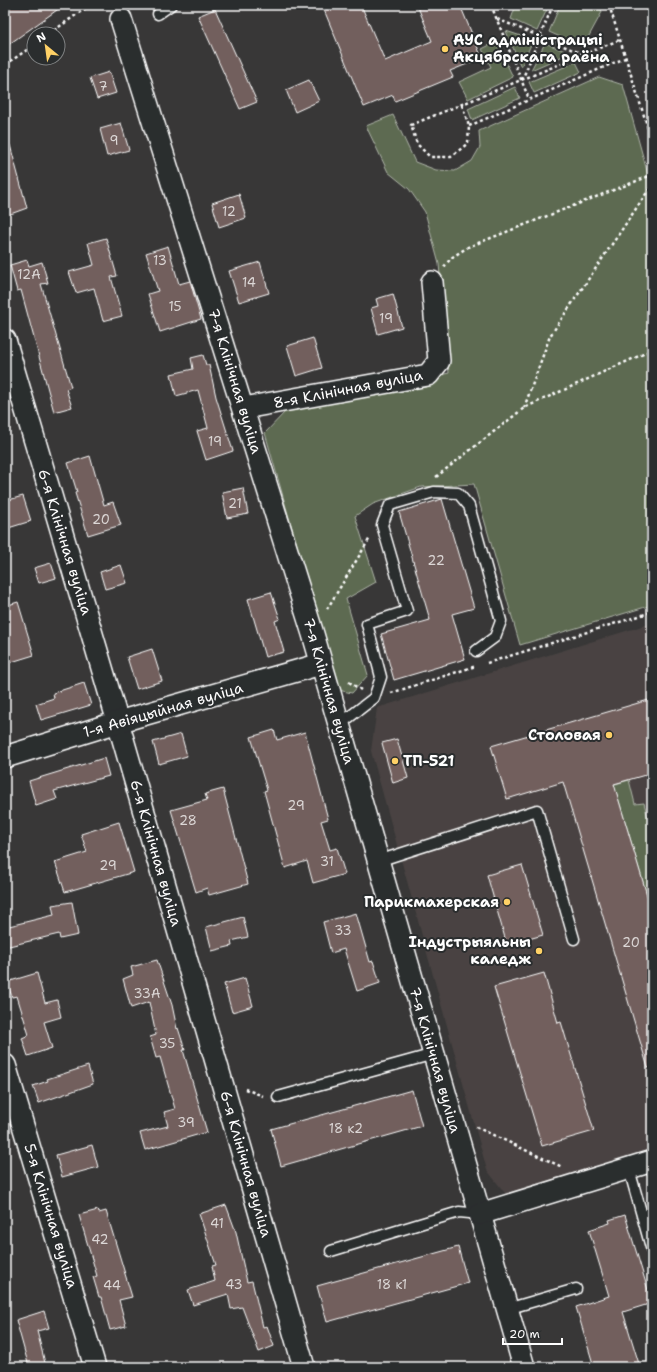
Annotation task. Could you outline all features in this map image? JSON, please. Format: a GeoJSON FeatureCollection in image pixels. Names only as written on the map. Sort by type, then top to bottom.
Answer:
{"type":"FeatureCollection","features":[{"type":"Feature","properties":{"kind":"street","name":"7-я Клінічная вуліца"},"geometry":{"type":"LineString","coordinates":[[121,19],[244,408],[313,634],[524,1367]]}},
{"type":"Feature","properties":{"kind":"street","name":"8-я Клінічная вуліца"},"geometry":{"type":"LineString","coordinates":[[244,408],[428,375],[439,361],[432,282]]}},
{"type":"Feature","properties":{"kind":"street","name":"6-я Клінічная вуліца"},"geometry":{"type":"LineString","coordinates":[[5,340],[118,722],[304,1367]]}},
{"type":"Feature","properties":{"kind":"street","name":"1-я Авіяцыйная вуліца"},"geometry":{"type":"LineString","coordinates":[[5,758],[118,722],[321,664]]}},
{"type":"Feature","properties":{"kind":"street","name":"5-я Клінічная вуліца"},"geometry":{"type":"LineString","coordinates":[[5,1065],[95,1367]]}},
{"type":"Feature","properties":{"kind":"street"},"geometry":{"type":"LineString","coordinates":[[480,1214],[652,1161]]}},
{"type":"Feature","properties":{"kind":"lane"},"geometry":{"type":"LineString","coordinates":[[158,14],[171,5]]}},
{"type":"Feature","properties":{"kind":"lane"},"geometry":{"type":"LineString","coordinates":[[339,725],[374,698],[381,677],[367,624],[407,611],[382,525],[390,505],[434,492],[458,493],[468,506],[501,621],[495,637],[476,650]]}},
{"type":"Feature","properties":{"kind":"lane"},"geometry":{"type":"LineString","coordinates":[[378,860],[537,810],[574,939]]}},
{"type":"Feature","properties":{"kind":"lane"},"geometry":{"type":"LineString","coordinates":[[278,1097],[434,1054]]}},
{"type":"Feature","properties":{"kind":"lane"},"geometry":{"type":"LineString","coordinates":[[629,1169],[652,1251]]}},
{"type":"Feature","properties":{"kind":"lane"},"geometry":{"type":"LineString","coordinates":[[331,1251],[459,1212],[480,1214]]}},
{"type":"Feature","properties":{"kind":"lane"},"geometry":{"type":"LineString","coordinates":[[507,1309],[576,1289]]}},
{"type":"Feature","properties":{"kind":"path"},"geometry":{"type":"LineString","coordinates":[[60,26],[90,5]]}},
{"type":"Feature","properties":{"kind":"path"},"geometry":{"type":"LineString","coordinates":[[492,5],[496,19],[529,99]]}},
{"type":"Feature","properties":{"kind":"path"},"geometry":{"type":"LineString","coordinates":[[522,80],[553,5]]}},
{"type":"Feature","properties":{"kind":"path"},"geometry":{"type":"LineString","coordinates":[[609,5],[652,141]]}},
{"type":"Feature","properties":{"kind":"path"},"geometry":{"type":"LineString","coordinates":[[496,19],[540,35],[583,54]]}},
{"type":"Feature","properties":{"kind":"path"},"geometry":{"type":"LineString","coordinates":[[462,106],[469,126],[468,143],[451,157],[430,157],[417,144],[411,125],[462,106],[619,40]]}},
{"type":"Feature","properties":{"kind":"path"},"geometry":{"type":"LineString","coordinates":[[5,66],[26,51]]}},
{"type":"Feature","properties":{"kind":"path"},"geometry":{"type":"LineString","coordinates":[[469,126],[625,58]]}},
{"type":"Feature","properties":{"kind":"path"},"geometry":{"type":"LineString","coordinates":[[432,282],[451,258],[468,247],[652,175]]}},
{"type":"Feature","properties":{"kind":"path"},"geometry":{"type":"LineString","coordinates":[[524,408],[550,336],[652,186]]}},
{"type":"Feature","properties":{"kind":"path"},"geometry":{"type":"LineString","coordinates":[[430,480],[524,408],[652,350]]}},
{"type":"Feature","properties":{"kind":"path"},"geometry":{"type":"LineString","coordinates":[[313,634],[373,532]]}},
{"type":"Feature","properties":{"kind":"path"},"geometry":{"type":"LineString","coordinates":[[245,1089],[258,1095]]}},
{"type":"Feature","properties":{"kind":"path"},"geometry":{"type":"LineString","coordinates":[[452,1116],[563,1168]]}},
{"type":"Feature","properties":{"kind":"shaded area","name":"Індустрыяльны каледж"},"geometry":{"type":"Polygon","coordinates":[[[652,623],[652,1151],[508,1197],[487,1170],[371,751],[377,708],[652,623]]]}},
{"type":"Feature","properties":{"kind":"green space"},"geometry":{"type":"Polygon","coordinates":[[[516,5],[549,5],[537,31],[511,19],[516,5]]]}},
{"type":"Feature","properties":{"kind":"green space"},"geometry":{"type":"Polygon","coordinates":[[[560,5],[599,5],[602,12],[583,47],[549,32],[560,5]]]}},
{"type":"Feature","properties":{"kind":"green space"},"geometry":{"type":"Polygon","coordinates":[[[506,31],[533,40],[521,67],[506,31]]]}},
{"type":"Feature","properties":{"kind":"green space"},"geometry":{"type":"Polygon","coordinates":[[[496,42],[513,77],[468,99],[459,82],[491,67],[482,49],[496,42]]]}},
{"type":"Feature","properties":{"kind":"green space"},"geometry":{"type":"Polygon","coordinates":[[[545,43],[570,53],[531,70],[545,43]]]}},
{"type":"Feature","properties":{"kind":"green space"},"geometry":{"type":"Polygon","coordinates":[[[576,62],[581,72],[534,93],[529,82],[576,62]]]}},
{"type":"Feature","properties":{"kind":"green space"},"geometry":{"type":"Polygon","coordinates":[[[599,77],[623,85],[652,189],[652,605],[520,645],[474,484],[421,487],[373,504],[355,516],[376,582],[346,599],[368,675],[352,693],[338,690],[265,433],[286,411],[449,373],[439,264],[425,212],[409,189],[388,172],[366,126],[393,115],[415,162],[436,170],[455,171],[472,161],[480,147],[479,131],[599,77]]]}},
{"type":"Feature","properties":{"kind":"green space"},"geometry":{"type":"Polygon","coordinates":[[[515,87],[520,98],[472,120],[468,109],[515,87]]]}},
{"type":"Feature","properties":{"kind":"green space"},"geometry":{"type":"Polygon","coordinates":[[[629,780],[635,804],[644,803],[648,818],[652,817],[652,912],[617,794],[605,787],[629,780]]]}},
{"type":"Feature","properties":{"kind":"building"},"geometry":{"type":"Polygon","coordinates":[[[5,5],[64,5],[34,26],[26,26],[26,32],[5,47],[5,5]]]}},
{"type":"Feature","properties":{"kind":"building","name":"АУС адміністрацыі Акцябрскага раёна"},"geometry":{"type":"Polygon","coordinates":[[[322,5],[361,5],[385,61],[432,41],[417,5],[460,5],[482,58],[450,71],[453,77],[395,101],[393,95],[364,107],[322,5]]]}},
{"type":"Feature","properties":{"kind":"building"},"geometry":{"type":"Polygon","coordinates":[[[215,9],[257,102],[240,109],[198,16],[215,9]]]}},
{"type":"Feature","properties":{"kind":"building"},"geometry":{"type":"Polygon","coordinates":[[[109,72],[116,93],[97,99],[90,78],[109,72]]]}},
{"type":"Feature","properties":{"kind":"building"},"geometry":{"type":"Polygon","coordinates":[[[309,80],[319,101],[295,112],[286,90],[309,80]]]}},
{"type":"Feature","properties":{"kind":"building"},"geometry":{"type":"Polygon","coordinates":[[[121,123],[129,150],[107,156],[100,129],[121,123]]]}},
{"type":"Feature","properties":{"kind":"building"},"geometry":{"type":"Polygon","coordinates":[[[10,145],[27,208],[5,216],[5,146],[10,145]]]}},
{"type":"Feature","properties":{"kind":"building"},"geometry":{"type":"Polygon","coordinates":[[[239,194],[246,218],[219,227],[212,203],[239,194]]]}},
{"type":"Feature","properties":{"kind":"building"},"geometry":{"type":"Polygon","coordinates":[[[106,238],[117,276],[111,277],[122,316],[103,321],[94,288],[76,293],[69,272],[94,265],[88,243],[106,238]]]}},
{"type":"Feature","properties":{"kind":"building"},"geometry":{"type":"Polygon","coordinates":[[[168,246],[179,284],[190,281],[201,319],[160,332],[148,294],[158,291],[146,253],[168,246]]]}},
{"type":"Feature","properties":{"kind":"building"},"geometry":{"type":"Polygon","coordinates":[[[27,260],[29,266],[42,262],[48,283],[41,284],[71,387],[66,389],[72,407],[54,412],[21,290],[17,291],[10,265],[27,260]]]}},
{"type":"Feature","properties":{"kind":"building"},"geometry":{"type":"Polygon","coordinates":[[[260,262],[269,293],[239,302],[229,271],[260,262]]]}},
{"type":"Feature","properties":{"kind":"building"},"geometry":{"type":"Polygon","coordinates":[[[393,294],[402,327],[378,334],[371,308],[378,306],[376,299],[393,294]]]}},
{"type":"Feature","properties":{"kind":"building"},"geometry":{"type":"Polygon","coordinates":[[[313,338],[322,368],[296,376],[287,346],[313,338]]]}},
{"type":"Feature","properties":{"kind":"building"},"geometry":{"type":"Polygon","coordinates":[[[203,355],[206,365],[209,365],[216,397],[233,451],[206,460],[197,431],[208,428],[198,390],[176,396],[171,374],[193,369],[191,358],[203,355]]]}},
{"type":"Feature","properties":{"kind":"building"},"geometry":{"type":"Polygon","coordinates":[[[90,456],[104,505],[113,502],[121,525],[88,535],[75,493],[77,492],[68,463],[90,456]]]}},
{"type":"Feature","properties":{"kind":"building"},"geometry":{"type":"Polygon","coordinates":[[[243,488],[248,514],[227,518],[222,492],[243,488]]]}},
{"type":"Feature","properties":{"kind":"building"},"geometry":{"type":"Polygon","coordinates":[[[23,496],[31,521],[5,529],[5,501],[23,496]]]}},
{"type":"Feature","properties":{"kind":"building"},"geometry":{"type":"Polygon","coordinates":[[[442,499],[474,608],[452,614],[465,659],[394,680],[381,634],[430,620],[399,512],[442,499]]]}},
{"type":"Feature","properties":{"kind":"building"},"geometry":{"type":"Polygon","coordinates":[[[51,563],[56,578],[39,583],[34,568],[51,563]]]}},
{"type":"Feature","properties":{"kind":"building"},"geometry":{"type":"Polygon","coordinates":[[[121,565],[127,583],[105,589],[100,572],[121,565]]]}},
{"type":"Feature","properties":{"kind":"building"},"geometry":{"type":"Polygon","coordinates":[[[271,592],[280,619],[275,621],[284,652],[265,657],[248,599],[271,592]]]}},
{"type":"Feature","properties":{"kind":"building"},"geometry":{"type":"Polygon","coordinates":[[[18,602],[34,655],[5,664],[5,606],[18,602]]]}},
{"type":"Feature","properties":{"kind":"building"},"geometry":{"type":"Polygon","coordinates":[[[152,649],[162,681],[137,689],[127,657],[152,649]]]}},
{"type":"Feature","properties":{"kind":"building"},"geometry":{"type":"Polygon","coordinates":[[[84,683],[91,705],[41,720],[36,704],[54,698],[53,693],[84,683]]]}},
{"type":"Feature","properties":{"kind":"building"},"geometry":{"type":"Polygon","coordinates":[[[652,699],[652,773],[614,784],[652,912],[652,1067],[648,1068],[563,782],[507,799],[491,746],[652,699]]]}},
{"type":"Feature","properties":{"kind":"building"},"geometry":{"type":"Polygon","coordinates":[[[274,730],[277,740],[305,732],[328,819],[321,821],[330,850],[337,848],[345,874],[313,883],[307,861],[285,868],[264,791],[267,790],[251,737],[274,730]]]}},
{"type":"Feature","properties":{"kind":"building"},"geometry":{"type":"Polygon","coordinates":[[[181,734],[187,756],[159,764],[153,742],[181,734]]]}},
{"type":"Feature","properties":{"kind":"building","name":"ТП-521"},"geometry":{"type":"Polygon","coordinates":[[[397,739],[408,778],[393,783],[382,743],[397,739]]]}},
{"type":"Feature","properties":{"kind":"building"},"geometry":{"type":"Polygon","coordinates":[[[104,758],[109,776],[54,791],[57,799],[36,806],[29,781],[104,758]]]}},
{"type":"Feature","properties":{"kind":"building"},"geometry":{"type":"Polygon","coordinates":[[[223,789],[248,884],[209,895],[207,888],[196,892],[171,810],[207,800],[205,794],[223,789]]]}},
{"type":"Feature","properties":{"kind":"building"},"geometry":{"type":"Polygon","coordinates":[[[119,822],[134,872],[65,892],[55,862],[87,852],[81,834],[119,822]]]}},
{"type":"Feature","properties":{"kind":"building"},"geometry":{"type":"Polygon","coordinates":[[[522,865],[543,935],[507,945],[487,875],[522,865]]]}},
{"type":"Feature","properties":{"kind":"building"},"geometry":{"type":"Polygon","coordinates":[[[72,902],[78,935],[60,939],[59,934],[5,947],[5,927],[54,915],[52,905],[72,902]]]}},
{"type":"Feature","properties":{"kind":"building"},"geometry":{"type":"Polygon","coordinates":[[[356,913],[370,962],[373,961],[380,983],[357,991],[344,949],[331,953],[323,922],[356,913]]]}},
{"type":"Feature","properties":{"kind":"building"},"geometry":{"type":"Polygon","coordinates":[[[243,917],[248,937],[231,941],[232,946],[212,951],[206,927],[243,917]]]}},
{"type":"Feature","properties":{"kind":"building"},"geometry":{"type":"Polygon","coordinates":[[[157,960],[172,1005],[177,1029],[178,1028],[185,1050],[183,1050],[207,1132],[145,1150],[140,1133],[168,1126],[164,1112],[175,1109],[160,1057],[156,1058],[150,1037],[156,1035],[149,1002],[131,1008],[123,979],[133,975],[131,967],[157,960]]]}},
{"type":"Feature","properties":{"kind":"building"},"geometry":{"type":"Polygon","coordinates":[[[37,973],[45,1003],[57,1000],[61,1017],[44,1022],[52,1048],[28,1056],[22,1038],[29,1035],[17,996],[12,997],[7,982],[37,973]]]}},
{"type":"Feature","properties":{"kind":"building"},"geometry":{"type":"Polygon","coordinates":[[[544,973],[558,1023],[561,1022],[594,1131],[542,1146],[494,987],[544,973]]]}},
{"type":"Feature","properties":{"kind":"building"},"geometry":{"type":"Polygon","coordinates":[[[245,978],[253,1006],[232,1012],[224,984],[245,978]]]}},
{"type":"Feature","properties":{"kind":"building"},"geometry":{"type":"Polygon","coordinates":[[[88,1066],[93,1084],[39,1103],[33,1086],[48,1081],[47,1079],[88,1066]]]}},
{"type":"Feature","properties":{"kind":"building"},"geometry":{"type":"Polygon","coordinates":[[[412,1090],[422,1126],[281,1166],[271,1129],[412,1090]]]}},
{"type":"Feature","properties":{"kind":"building"},"geometry":{"type":"Polygon","coordinates":[[[92,1145],[98,1167],[62,1177],[56,1155],[92,1145]]]}},
{"type":"Feature","properties":{"kind":"building"},"geometry":{"type":"Polygon","coordinates":[[[226,1205],[236,1232],[247,1282],[252,1281],[263,1327],[267,1326],[274,1346],[259,1352],[242,1307],[231,1309],[228,1294],[193,1305],[188,1290],[215,1281],[212,1266],[216,1265],[199,1214],[226,1205]]]}},
{"type":"Feature","properties":{"kind":"building"},"geometry":{"type":"Polygon","coordinates":[[[98,1210],[99,1213],[106,1211],[132,1297],[119,1300],[126,1326],[110,1330],[101,1297],[99,1297],[93,1277],[97,1276],[79,1215],[98,1210]]]}},
{"type":"Feature","properties":{"kind":"building"},"geometry":{"type":"Polygon","coordinates":[[[625,1215],[652,1303],[623,1312],[640,1367],[594,1367],[576,1307],[609,1296],[589,1230],[610,1223],[609,1220],[625,1215]]]}},
{"type":"Feature","properties":{"kind":"building"},"geometry":{"type":"Polygon","coordinates":[[[458,1247],[468,1283],[327,1322],[317,1286],[458,1247]]]}},
{"type":"Feature","properties":{"kind":"building"},"geometry":{"type":"Polygon","coordinates":[[[44,1311],[49,1328],[37,1331],[46,1367],[29,1367],[16,1320],[44,1311]]]}},
{"type":"Feature","properties":{"kind":"place","name":"АУС адміністрацыі Акцябрскага раёна"},"geometry":{"type":"Point","coordinates":[445,49]}},
{"type":"Feature","properties":{"kind":"place","name":"Столовая"},"geometry":{"type":"Point","coordinates":[609,735]}},
{"type":"Feature","properties":{"kind":"place","name":"ТП-521"},"geometry":{"type":"Point","coordinates":[395,761]}},
{"type":"Feature","properties":{"kind":"place","name":"Парикмахерская"},"geometry":{"type":"Point","coordinates":[507,902]}},
{"type":"Feature","properties":{"kind":"place","name":"Індустрыяльны каледж"},"geometry":{"type":"Point","coordinates":[539,951]}}]}
